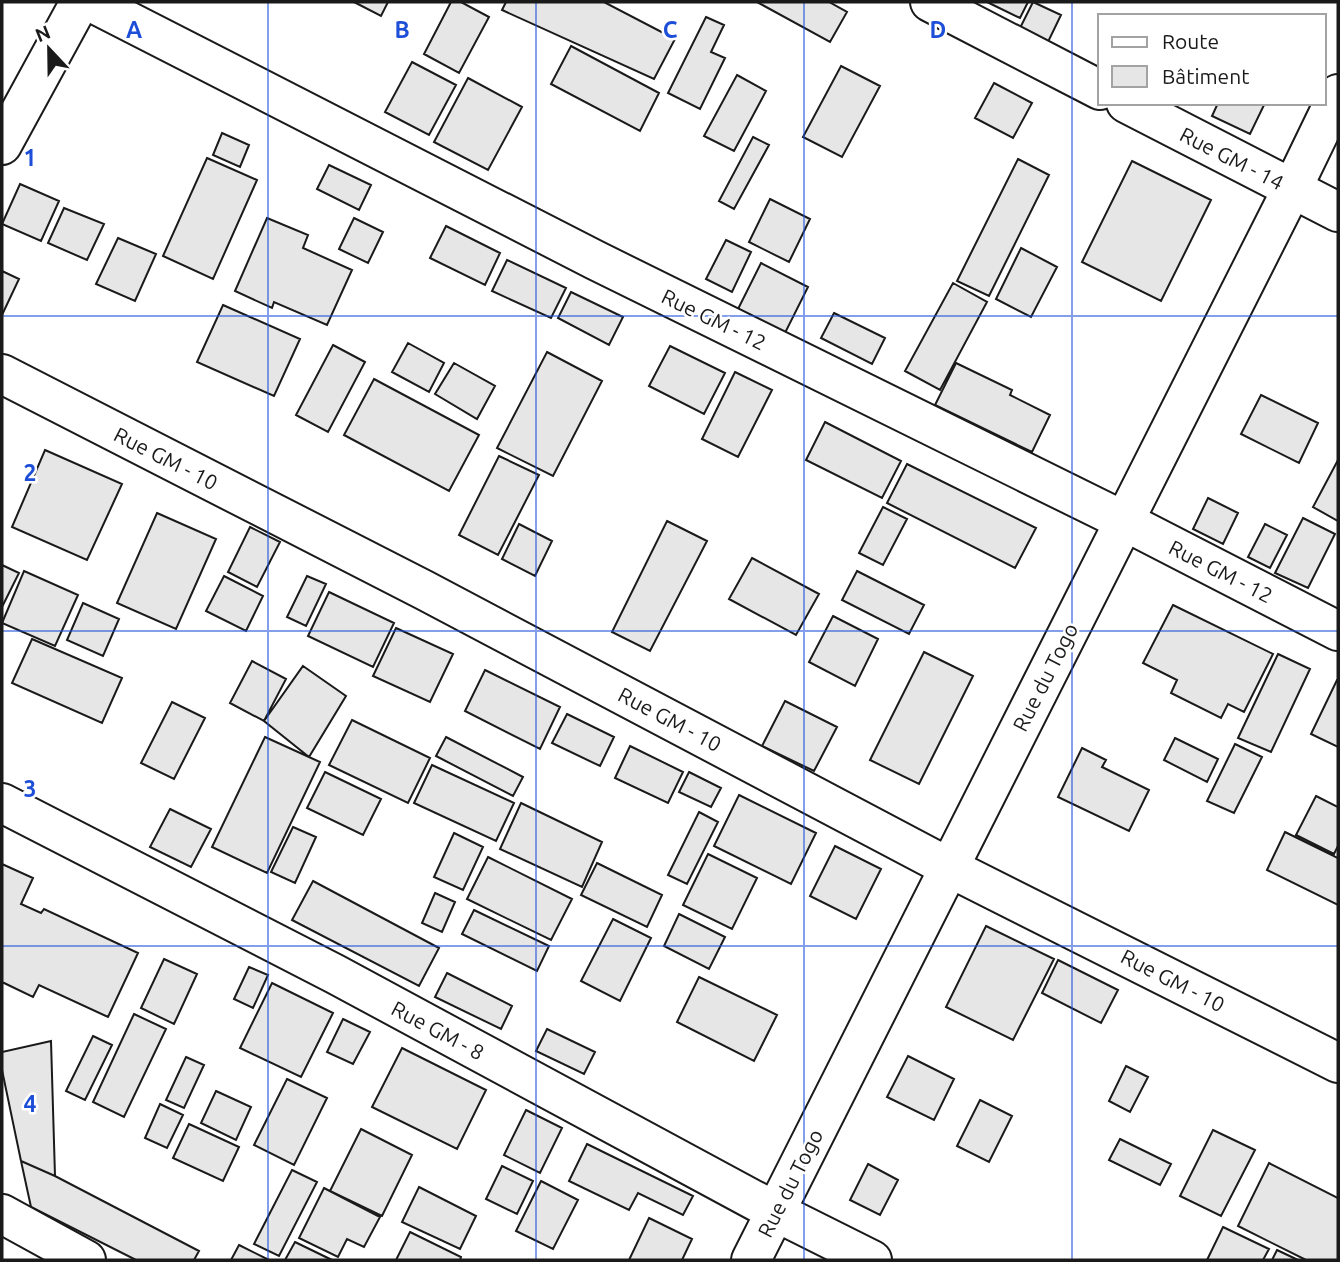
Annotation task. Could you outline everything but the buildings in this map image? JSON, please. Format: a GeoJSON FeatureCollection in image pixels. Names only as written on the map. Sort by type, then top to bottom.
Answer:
{"type":"FeatureCollection","features":[{"type":"Feature","properties":{"kind":"street"},"geometry":{"type":"LineString","coordinates":[[2,145],[80,2]]}},
{"type":"Feature","properties":{"kind":"street","name":"Rue GM - 12"},"geometry":{"type":"LineString","coordinates":[[91,2],[595,260],[1124,521],[1338,631]]}},
{"type":"Feature","properties":{"kind":"street"},"geometry":{"type":"LineString","coordinates":[[930,2],[1098,89]]}},
{"type":"Feature","properties":{"kind":"street","name":"Rue du Togo"},"geometry":{"type":"LineString","coordinates":[[751,1260],[1338,94]]}},
{"type":"Feature","properties":{"kind":"street","name":"Rue GM - 14"},"geometry":{"type":"LineString","coordinates":[[1130,105],[1338,212]]}},
{"type":"Feature","properties":{"kind":"street","name":"Rue GM - 10"},"geometry":{"type":"LineString","coordinates":[[2,374],[424,590],[950,867],[1338,1063]]}},
{"type":"Feature","properties":{"kind":"street","name":"Rue GM - 8"},"geometry":{"type":"LineString","coordinates":[[2,803],[334,974],[776,1212],[872,1260]]}},
{"type":"Feature","properties":{"kind":"street"},"geometry":{"type":"LineString","coordinates":[[2,1214],[86,1260]]}}]}
